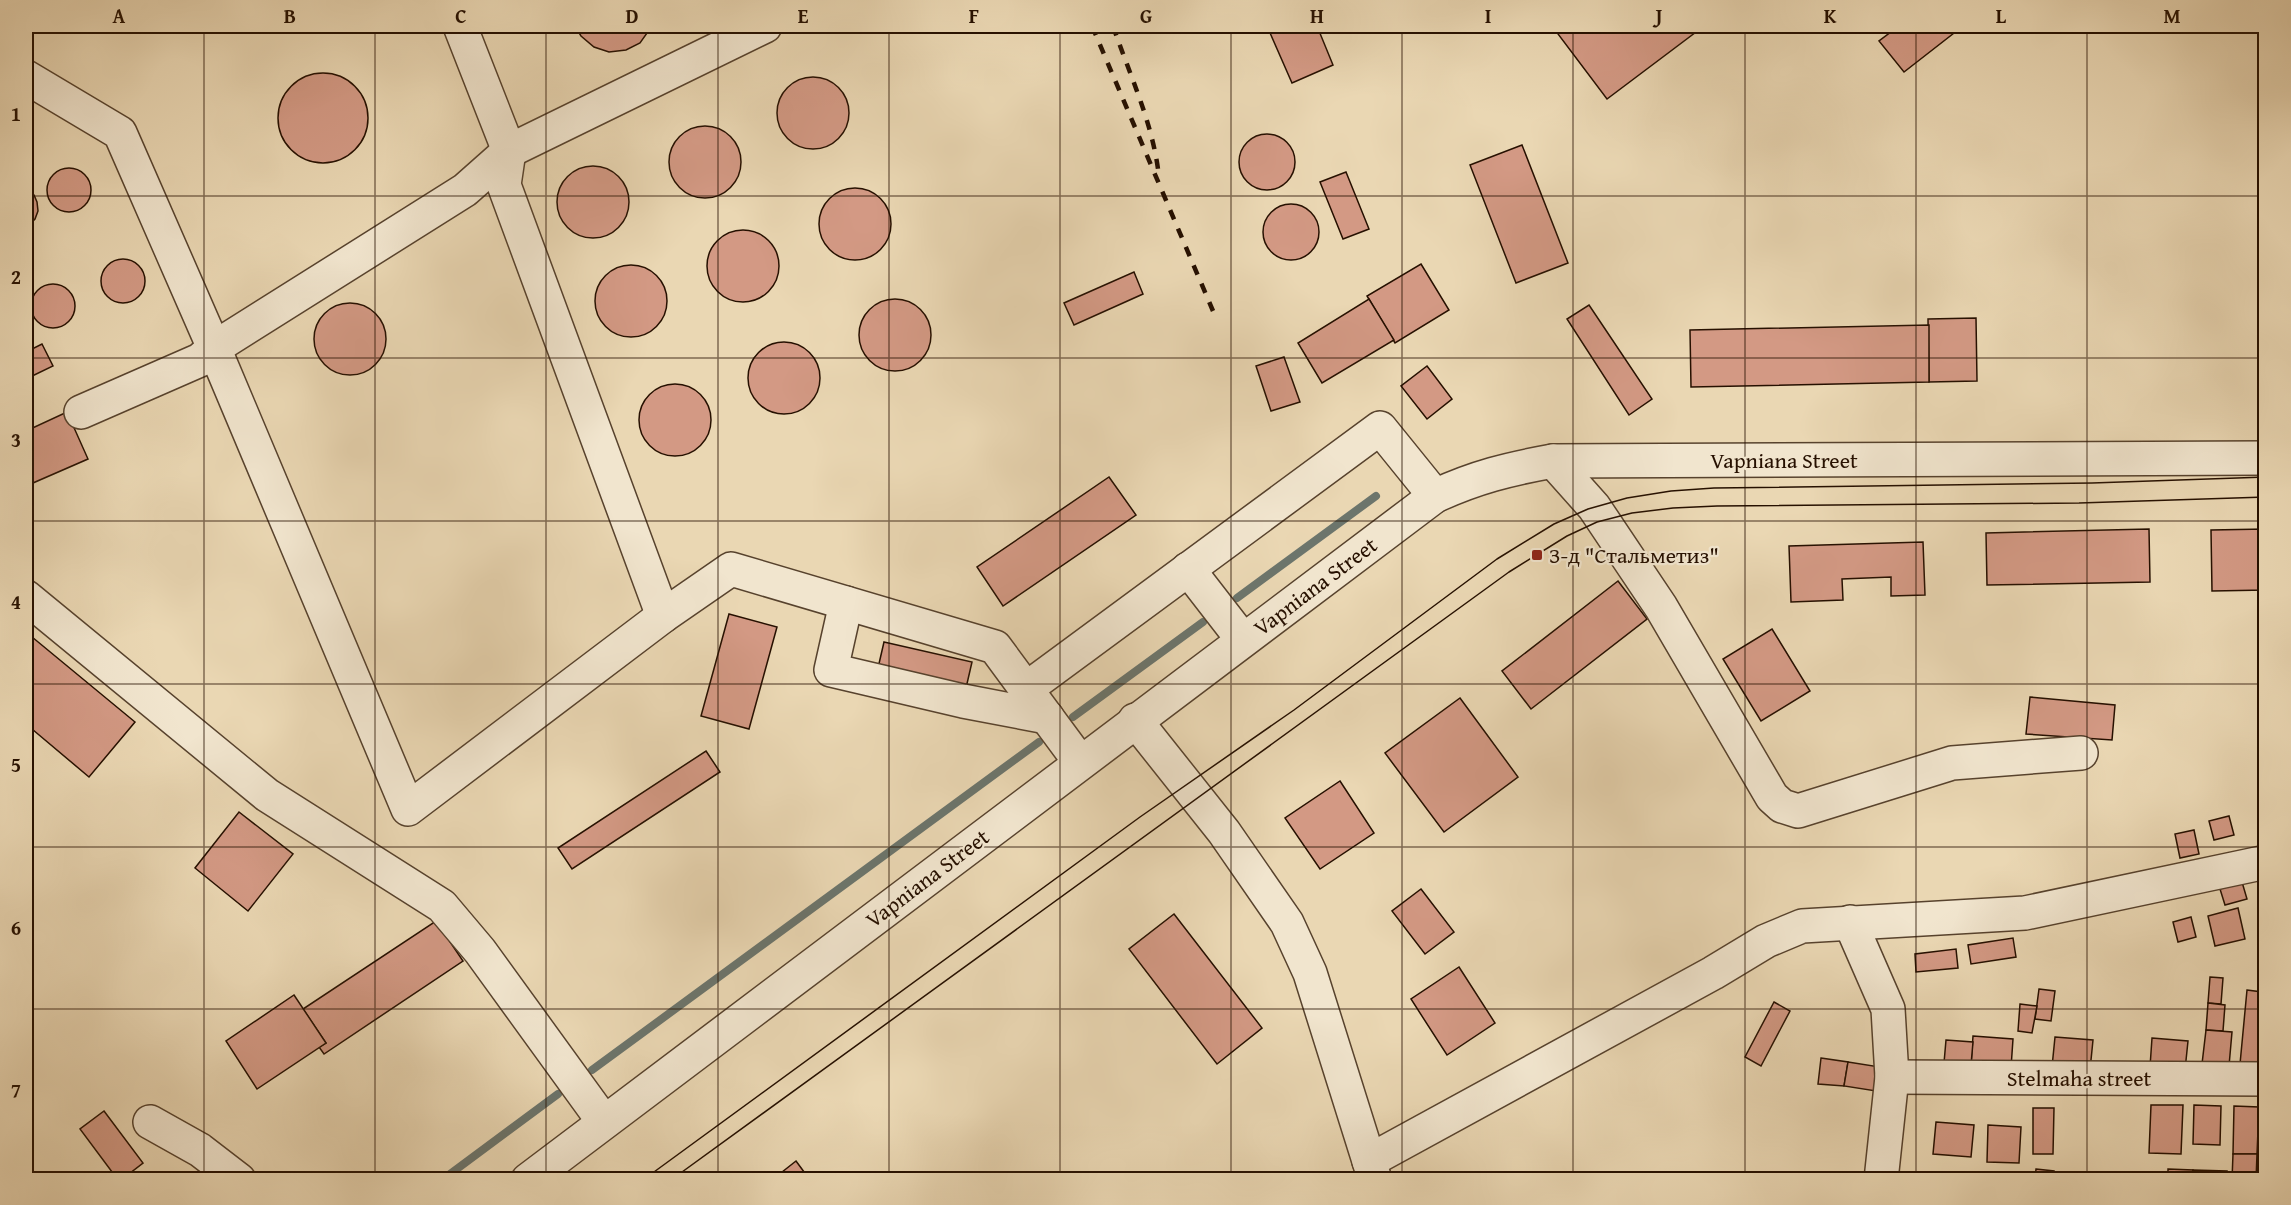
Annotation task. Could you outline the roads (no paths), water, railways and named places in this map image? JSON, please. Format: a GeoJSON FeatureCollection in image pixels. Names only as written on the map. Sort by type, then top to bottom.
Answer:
{"type":"FeatureCollection","features":[{"type":"Feature","properties":{"kind":"street"},"geometry":{"type":"LineString","coordinates":[[460,26],[509,151],[504,185],[663,616]]}},
{"type":"Feature","properties":{"kind":"street"},"geometry":{"type":"LineString","coordinates":[[81,412],[200,360],[214,348],[465,190],[509,151],[765,26]]}},
{"type":"Feature","properties":{"kind":"street"},"geometry":{"type":"LineString","coordinates":[[26,77],[120,133],[214,348],[408,809],[663,616],[731,569],[995,647],[1080,762]]}},
{"type":"Feature","properties":{"kind":"street"},"geometry":{"type":"LineString","coordinates":[[1026,689],[1380,428],[1435,496]]}},
{"type":"Feature","properties":{"kind":"street","name":"Vapniana Street"},"geometry":{"type":"LineString","coordinates":[[528,1179],[1435,496],[1477,478],[1504,470],[1553,461],[2265,458]]}},
{"type":"Feature","properties":{"kind":"street"},"geometry":{"type":"LineString","coordinates":[[1553,461],[1594,507],[1616,540],[1661,608],[1772,796],[1782,806],[1798,811],[1952,763],[2080,753]]}},
{"type":"Feature","properties":{"kind":"street"},"geometry":{"type":"LineString","coordinates":[[1188,569],[1243,640]]}},
{"type":"Feature","properties":{"kind":"street"},"geometry":{"type":"LineString","coordinates":[[26,597],[267,795],[442,906],[480,951],[604,1122]]}},
{"type":"Feature","properties":{"kind":"street"},"geometry":{"type":"LineString","coordinates":[[846,603],[831,670],[963,701],[1047,717]]}},
{"type":"Feature","properties":{"kind":"street"},"geometry":{"type":"LineString","coordinates":[[1135,720],[1224,832],[1287,924],[1310,973],[1372,1170],[1766,941],[1802,926],[2025,913],[2265,862]]}},
{"type":"Feature","properties":{"kind":"street"},"geometry":{"type":"LineString","coordinates":[[1850,922],[1888,1009],[1892,1077],[1881,1179]]}},
{"type":"Feature","properties":{"kind":"street","name":"Stelmaha street"},"geometry":{"type":"LineString","coordinates":[[1892,1077],[2265,1079]]}},
{"type":"Feature","properties":{"kind":"street"},"geometry":{"type":"LineString","coordinates":[[150,1122],[200,1150],[239,1179]]}},
{"type":"Feature","properties":{"kind":"waterway"},"geometry":{"type":"LineString","coordinates":[[1237,598],[1376,496]]}},
{"type":"Feature","properties":{"kind":"waterway"},"geometry":{"type":"LineString","coordinates":[[1073,717],[1203,622]]}},
{"type":"Feature","properties":{"kind":"waterway"},"geometry":{"type":"LineString","coordinates":[[592,1070],[1039,742]]}},
{"type":"Feature","properties":{"kind":"waterway"},"geometry":{"type":"LineString","coordinates":[[442,1180],[558,1094]]}},
{"type":"Feature","properties":{"kind":"tram line"},"geometry":{"type":"LineString","coordinates":[[643,1180],[1140,817],[1294,710],[1497,559],[1554,524],[1588,509],[1627,498],[1671,491],[1714,488],[2092,483],[2266,477]]}},
{"type":"Feature","properties":{"kind":"tram line"},"geometry":{"type":"LineString","coordinates":[[671,1180],[1509,572],[1567,536],[1597,522],[1632,513],[1717,506],[2079,503],[2266,497]]}},
{"type":"Feature","properties":{"kind":"railway"},"geometry":{"type":"LineString","coordinates":[[1092,26],[1213,311]]}},
{"type":"Feature","properties":{"kind":"railway"},"geometry":{"type":"LineString","coordinates":[[1113,26],[1145,114],[1158,169]]}},
{"type":"Feature","properties":{"kind":"place","name":"З-д \"Стальметиз\""},"geometry":{"type":"Point","coordinates":[1537,555]}}]}
